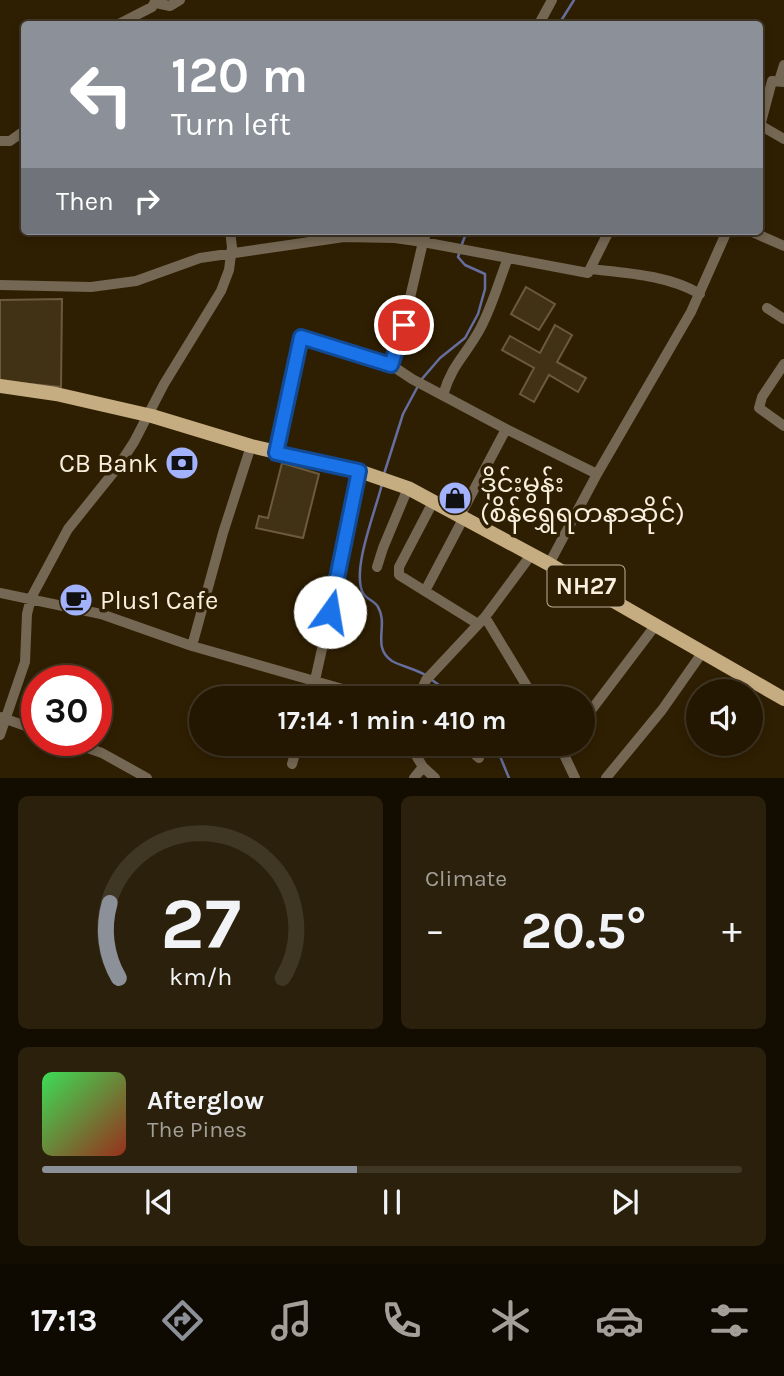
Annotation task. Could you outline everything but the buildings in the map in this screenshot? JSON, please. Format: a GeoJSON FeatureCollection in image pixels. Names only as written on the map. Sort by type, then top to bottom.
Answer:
{"type":"FeatureCollection","features":[{"type":"Feature","properties":{"kind":"main road","name":"NH27"},"geometry":{"type":"LineString","coordinates":[[0,386],[56,394],[146,415],[276,453],[371,475],[408,488],[784,699]]}},
{"type":"Feature","properties":{"kind":"street"},"geometry":{"type":"LineString","coordinates":[[125,21],[152,7],[156,1],[170,6],[180,0]]}},
{"type":"Feature","properties":{"kind":"street"},"geometry":{"type":"LineString","coordinates":[[541,21],[552,0]]}},
{"type":"Feature","properties":{"kind":"street"},"geometry":{"type":"LineString","coordinates":[[763,115],[772,81],[782,82],[784,65]]}},
{"type":"Feature","properties":{"kind":"street"},"geometry":{"type":"LineString","coordinates":[[763,128],[784,139]]}},
{"type":"Feature","properties":{"kind":"street"},"geometry":{"type":"LineString","coordinates":[[0,141],[10,141],[21,133]]}},
{"type":"Feature","properties":{"kind":"street"},"geometry":{"type":"LineString","coordinates":[[0,735],[2,718],[25,662],[27,614],[31,598],[68,529],[117,468],[134,442],[146,415],[221,291],[232,253],[230,235]]}},
{"type":"Feature","properties":{"kind":"street"},"geometry":{"type":"LineString","coordinates":[[0,285],[90,287],[136,281],[200,258],[344,237],[425,237],[459,250],[588,274],[606,235]]}},
{"type":"Feature","properties":{"kind":"street"},"geometry":{"type":"LineString","coordinates":[[549,565],[597,474],[700,294],[725,235]]}},
{"type":"Feature","properties":{"kind":"street"},"geometry":{"type":"LineString","coordinates":[[759,235],[784,246]]}},
{"type":"Feature","properties":{"kind":"street"},"geometry":{"type":"LineString","coordinates":[[391,365],[398,349],[425,237]]}},
{"type":"Feature","properties":{"kind":"street"},"geometry":{"type":"LineString","coordinates":[[443,395],[456,362],[480,330],[508,258]]}},
{"type":"Feature","properties":{"kind":"street"},"geometry":{"type":"LineString","coordinates":[[590,270],[666,280],[684,285],[700,294]]}},
{"type":"Feature","properties":{"kind":"street"},"geometry":{"type":"LineString","coordinates":[[767,308],[784,319]]}},
{"type":"Feature","properties":{"kind":"street"},"geometry":{"type":"LineString","coordinates":[[276,453],[301,337],[391,365],[424,386],[597,474]]}},
{"type":"Feature","properties":{"kind":"street"},"geometry":{"type":"LineString","coordinates":[[784,364],[762,397],[759,408],[784,426]]}},
{"type":"Feature","properties":{"kind":"street"},"geometry":{"type":"LineString","coordinates":[[425,591],[506,429]]}},
{"type":"Feature","properties":{"kind":"street"},"geometry":{"type":"LineString","coordinates":[[192,646],[219,546],[251,446]]}},
{"type":"Feature","properties":{"kind":"street"},"geometry":{"type":"LineString","coordinates":[[315,686],[371,475]]}},
{"type":"Feature","properties":{"kind":"street"},"geometry":{"type":"LineString","coordinates":[[377,567],[408,488]]}},
{"type":"Feature","properties":{"kind":"street"},"geometry":{"type":"LineString","coordinates":[[433,502],[400,568],[400,575],[481,621],[526,686]]}},
{"type":"Feature","properties":{"kind":"street"},"geometry":{"type":"LineString","coordinates":[[424,686],[434,671],[481,621],[531,555]]}},
{"type":"Feature","properties":{"kind":"street"},"geometry":{"type":"LineString","coordinates":[[0,593],[101,614],[192,646],[333,686]]}},
{"type":"Feature","properties":{"kind":"street"},"geometry":{"type":"LineString","coordinates":[[595,705],[655,626]]}},
{"type":"Feature","properties":{"kind":"street"},"geometry":{"type":"LineString","coordinates":[[606,778],[662,710],[702,653]]}},
{"type":"Feature","properties":{"kind":"street"},"geometry":{"type":"LineString","coordinates":[[2,718],[21,725]]}},
{"type":"Feature","properties":{"kind":"street"},"geometry":{"type":"LineString","coordinates":[[107,756],[147,778]]}},
{"type":"Feature","properties":{"kind":"street"},"geometry":{"type":"LineString","coordinates":[[292,764],[294,756]]}},
{"type":"Feature","properties":{"kind":"street"},"geometry":{"type":"LineString","coordinates":[[417,756],[435,778]]}},
{"type":"Feature","properties":{"kind":"street"},"geometry":{"type":"LineString","coordinates":[[566,756],[575,778]]}},
{"type":"Feature","properties":{"kind":"street"},"geometry":{"type":"LineString","coordinates":[[414,778],[423,766]]}},
{"type":"Feature","properties":{"kind":"waterway"},"geometry":{"type":"LineString","coordinates":[[561,21],[574,0]]}},
{"type":"Feature","properties":{"kind":"waterway"},"geometry":{"type":"LineString","coordinates":[[462,244],[465,235]]}},
{"type":"Feature","properties":{"kind":"waterway"},"geometry":{"type":"LineString","coordinates":[[421,380],[440,358],[465,338],[478,314],[485,289],[485,274],[465,265],[458,257],[460,251]]}},
{"type":"Feature","properties":{"kind":"waterway"},"geometry":{"type":"LineString","coordinates":[[384,474],[403,414],[418,386]]}},
{"type":"Feature","properties":{"kind":"waterway"},"geometry":{"type":"LineString","coordinates":[[382,484],[362,555],[360,583],[364,595],[377,605],[381,614],[381,643],[386,655],[392,661],[427,676]]}},
{"type":"Feature","properties":{"kind":"waterway"},"geometry":{"type":"LineString","coordinates":[[432,680],[440,686]]}},
{"type":"Feature","properties":{"kind":"waterway"},"geometry":{"type":"LineString","coordinates":[[500,756],[509,778]]}},
{"type":"Feature","properties":{"kind":"place","name":"CB Bank"},"geometry":{"type":"Point","coordinates":[182,463]}},
{"type":"Feature","properties":{"kind":"place","name":"ဒိုင်းမွန်း (စိန်ရွှေရတနာဆိုင်)"},"geometry":{"type":"Point","coordinates":[455,498]}},
{"type":"Feature","properties":{"kind":"place","name":"Plus1 Cafe"},"geometry":{"type":"Point","coordinates":[76,600]}},
{"type":"Feature","properties":{"kind":"route"},"geometry":{"type":"LineString","coordinates":[[330,612],[359,471],[276,453],[301,337],[391,365],[404,325]]}}]}
